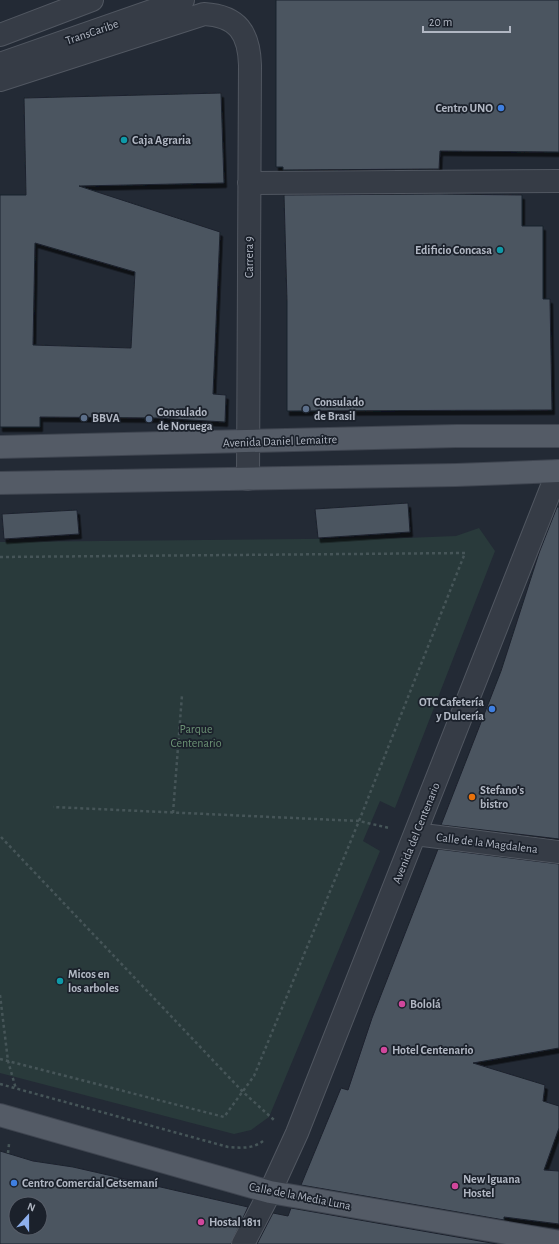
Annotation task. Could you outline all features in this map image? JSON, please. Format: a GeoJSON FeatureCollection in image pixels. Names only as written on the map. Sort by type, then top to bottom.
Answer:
{"type":"FeatureCollection","features":[{"type":"Feature","properties":{"kind":"main road","name":"Avenida Daniel Lemaitre"},"geometry":{"type":"LineString","coordinates":[[0,448],[456,436],[559,436]]}},
{"type":"Feature","properties":{"kind":"main road"},"geometry":{"type":"LineString","coordinates":[[0,483],[558,472]]}},
{"type":"Feature","properties":{"kind":"main road","name":"Calle de la Media Luna"},"geometry":{"type":"LineString","coordinates":[[7,1117],[270,1192],[559,1242]]}},
{"type":"Feature","properties":{"kind":"street"},"geometry":{"type":"LineString","coordinates":[[0,35],[92,0]]}},
{"type":"Feature","properties":{"kind":"street","name":"TransCaribe"},"geometry":{"type":"LineString","coordinates":[[0,64],[183,0]]}},
{"type":"Feature","properties":{"kind":"street","name":"Carrera 9"},"geometry":{"type":"LineString","coordinates":[[0,80],[204,14],[217,15],[237,24],[244,35],[250,49],[248,479]]}},
{"type":"Feature","properties":{"kind":"street"},"geometry":{"type":"LineString","coordinates":[[249,183],[559,181]]}},
{"type":"Feature","properties":{"kind":"street","name":"Avenida del Centenario"},"geometry":{"type":"LineString","coordinates":[[243,1244],[270,1192],[289,1128],[415,834],[558,472]]}},
{"type":"Feature","properties":{"kind":"street","name":"Calle de la Magdalena"},"geometry":{"type":"LineString","coordinates":[[415,834],[559,852]]}},
{"type":"Feature","properties":{"kind":"path"},"geometry":{"type":"LineString","coordinates":[[0,557],[465,553],[359,821],[254,1076],[224,1117],[0,1059]]}},
{"type":"Feature","properties":{"kind":"path"},"geometry":{"type":"LineString","coordinates":[[173,813],[182,695]]}},
{"type":"Feature","properties":{"kind":"path"},"geometry":{"type":"LineString","coordinates":[[53,807],[359,821],[415,834]]}},
{"type":"Feature","properties":{"kind":"path"},"geometry":{"type":"LineString","coordinates":[[1,837],[243,1092],[269,1117],[289,1128]]}},
{"type":"Feature","properties":{"kind":"path"},"geometry":{"type":"LineString","coordinates":[[0,995],[8,1061],[16,1088],[7,1117]]}},
{"type":"Feature","properties":{"kind":"path"},"geometry":{"type":"LineString","coordinates":[[0,1084],[228,1147],[241,1148],[257,1146],[270,1136],[289,1128]]}},
{"type":"Feature","properties":{"kind":"green space","name":"Parque Centenario"},"geometry":{"type":"Polygon","coordinates":[[[479,528],[495,551],[395,808],[380,801],[363,841],[380,851],[269,1117],[251,1130],[234,1134],[0,1073],[0,542],[406,538],[456,536],[479,528]]]}},
{"type":"Feature","properties":{"kind":"building"},"geometry":{"type":"Polygon","coordinates":[[[276,0],[559,0],[559,152],[440,151],[439,169],[283,170],[283,167],[276,167],[276,0]]]}},
{"type":"Feature","properties":{"kind":"building"},"geometry":{"type":"Polygon","coordinates":[[[221,93],[224,183],[79,186],[220,232],[213,394],[226,395],[225,422],[156,418],[40,417],[40,427],[0,427],[0,195],[26,195],[24,98],[221,93]],[[35,243],[33,345],[131,348],[135,272],[35,243]]]}},
{"type":"Feature","properties":{"kind":"building"},"geometry":{"type":"Polygon","coordinates":[[[284,195],[522,195],[522,226],[543,226],[543,299],[550,299],[552,410],[287,411],[287,301],[284,195]]]}},
{"type":"Feature","properties":{"kind":"building"},"geometry":{"type":"Polygon","coordinates":[[[408,503],[410,532],[318,538],[315,509],[408,503]]]}},
{"type":"Feature","properties":{"kind":"building"},"geometry":{"type":"Polygon","coordinates":[[[557,507],[559,507],[559,839],[441,825],[501,671],[539,553],[557,507]]]}},
{"type":"Feature","properties":{"kind":"building"},"geometry":{"type":"Polygon","coordinates":[[[77,510],[79,534],[4,539],[2,514],[77,510]]]}},
{"type":"Feature","properties":{"kind":"building"},"geometry":{"type":"Polygon","coordinates":[[[438,849],[559,864],[559,1048],[473,1063],[545,1085],[543,1101],[559,1106],[559,1128],[544,1170],[559,1171],[559,1224],[504,1217],[504,1220],[301,1185],[341,1088],[348,1090],[372,1018],[438,849]]]}},
{"type":"Feature","properties":{"kind":"building"},"geometry":{"type":"Polygon","coordinates":[[[0,1151],[33,1161],[73,1167],[248,1207],[231,1244],[0,1244],[0,1151]]]}},
{"type":"Feature","properties":{"kind":"building"},"geometry":{"type":"Polygon","coordinates":[[[291,1208],[497,1244],[257,1244],[273,1213],[288,1216],[291,1208]]]}},
{"type":"Feature","properties":{"kind":"place","name":"Centro UNO"},"geometry":{"type":"Point","coordinates":[501,108]}},
{"type":"Feature","properties":{"kind":"place","name":"Caja Agraria"},"geometry":{"type":"Point","coordinates":[124,140]}},
{"type":"Feature","properties":{"kind":"place","name":"Edificio Concasa"},"geometry":{"type":"Point","coordinates":[500,250]}},
{"type":"Feature","properties":{"kind":"place","name":"Consulado de Brasil"},"geometry":{"type":"Point","coordinates":[306,409]}},
{"type":"Feature","properties":{"kind":"place","name":"BBVA"},"geometry":{"type":"Point","coordinates":[84,418]}},
{"type":"Feature","properties":{"kind":"place","name":"Consulado de Noruega"},"geometry":{"type":"Point","coordinates":[149,419]}},
{"type":"Feature","properties":{"kind":"place","name":"OTC Cafetería y Dulcería"},"geometry":{"type":"Point","coordinates":[492,709]}},
{"type":"Feature","properties":{"kind":"place","name":"Stefano's bistro"},"geometry":{"type":"Point","coordinates":[472,797]}},
{"type":"Feature","properties":{"kind":"place","name":"Micos en los arboles"},"geometry":{"type":"Point","coordinates":[60,981]}},
{"type":"Feature","properties":{"kind":"place","name":"Bololá"},"geometry":{"type":"Point","coordinates":[402,1004]}},
{"type":"Feature","properties":{"kind":"place","name":"Hotel Centenario"},"geometry":{"type":"Point","coordinates":[384,1050]}},
{"type":"Feature","properties":{"kind":"place","name":"Centro Comercial Getsemaní"},"geometry":{"type":"Point","coordinates":[14,1183]}},
{"type":"Feature","properties":{"kind":"place","name":"New Iguana Hostel"},"geometry":{"type":"Point","coordinates":[455,1186]}},
{"type":"Feature","properties":{"kind":"place","name":"Hostal 1811"},"geometry":{"type":"Point","coordinates":[201,1222]}}]}
